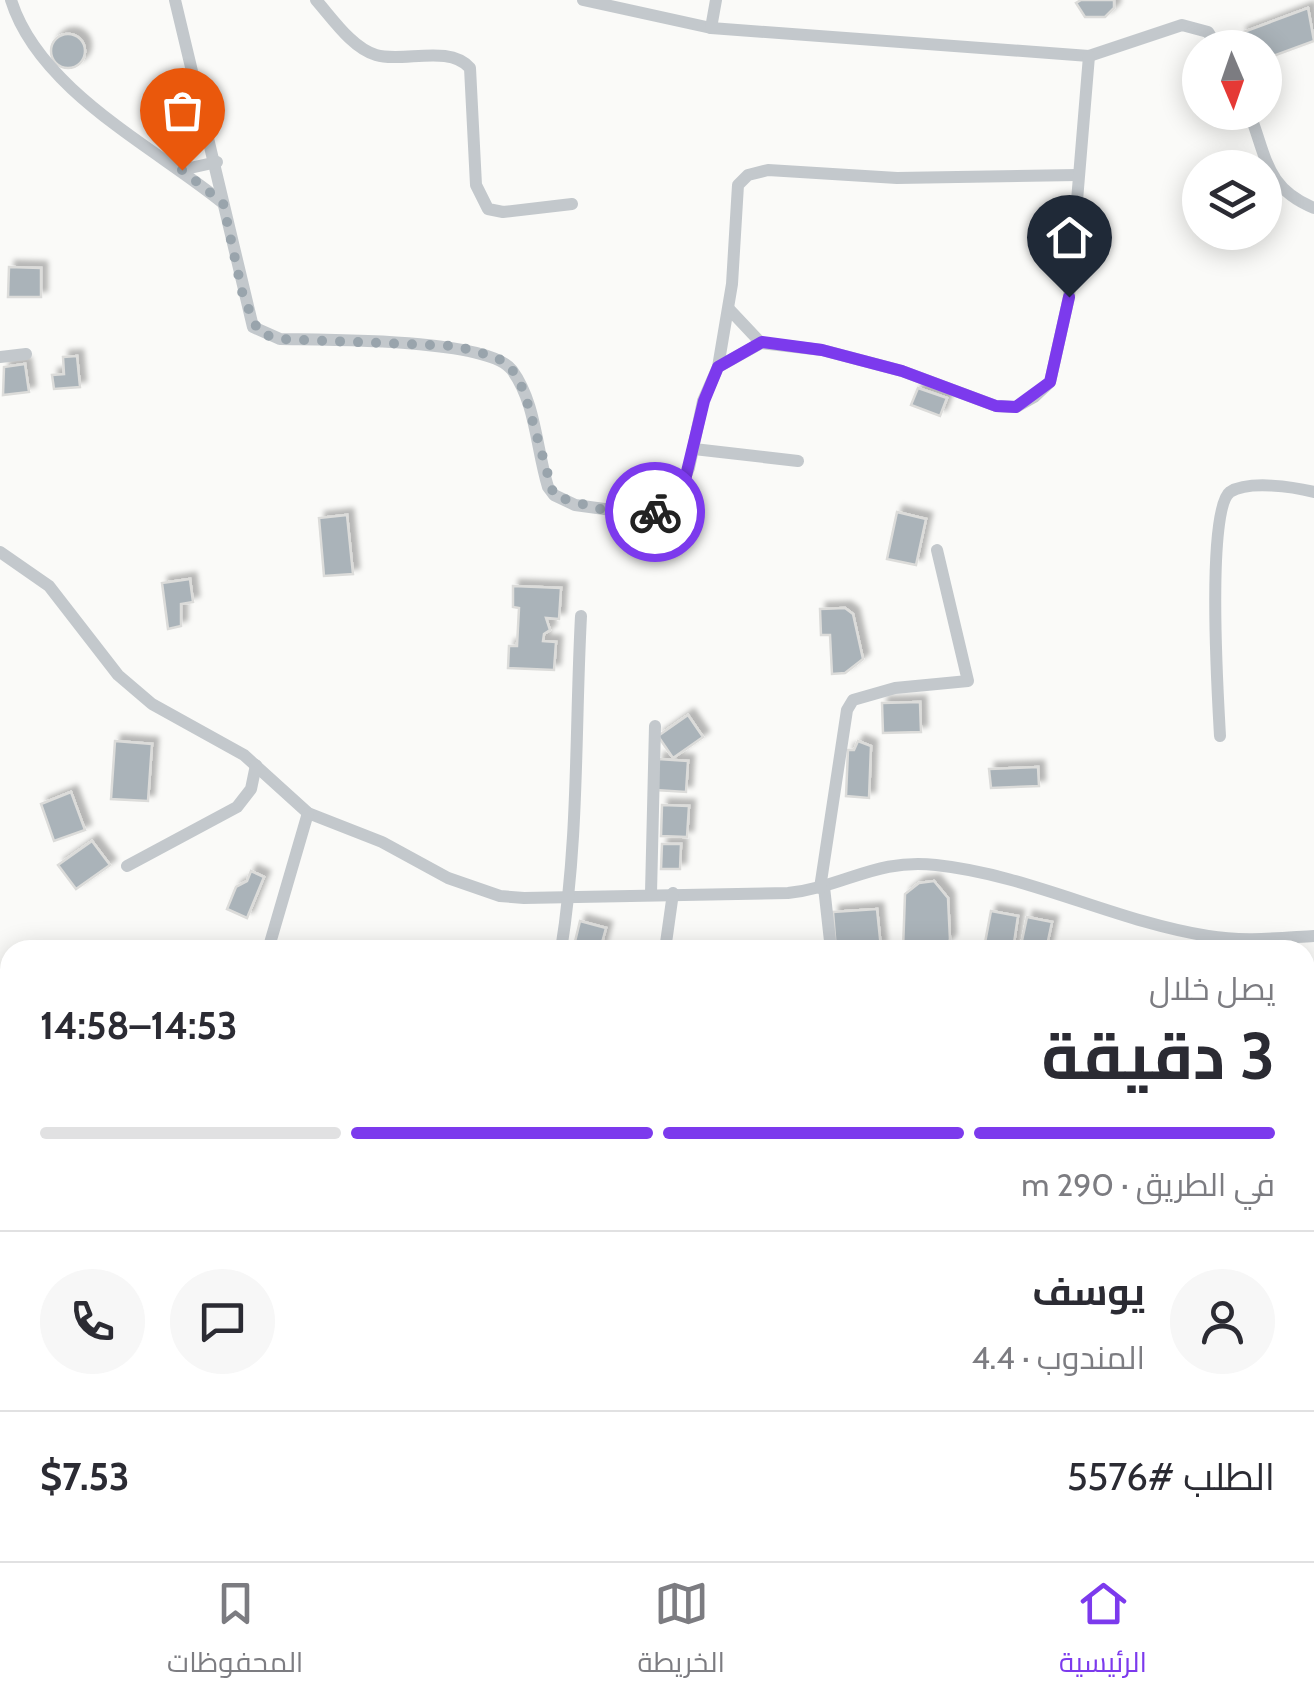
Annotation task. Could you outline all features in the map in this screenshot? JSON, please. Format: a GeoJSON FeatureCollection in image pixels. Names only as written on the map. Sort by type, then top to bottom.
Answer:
{"type":"FeatureCollection","features":[{"type":"Feature","properties":{"kind":"street"},"geometry":{"type":"LineString","coordinates":[[11,0],[27,41],[42,58],[125,131],[223,203]]}},
{"type":"Feature","properties":{"kind":"street"},"geometry":{"type":"LineString","coordinates":[[175,0],[217,162],[246,306],[259,333],[280,339],[456,346],[496,357],[510,366],[524,391],[554,496],[600,509],[658,512],[684,484],[704,401],[718,367],[729,308],[738,186],[748,174],[768,170],[897,178],[1077,175]]}},
{"type":"Feature","properties":{"kind":"street"},"geometry":{"type":"LineString","coordinates":[[316,0],[368,52],[396,58],[457,59],[470,68],[476,185],[488,210],[503,212],[572,204]]}},
{"type":"Feature","properties":{"kind":"street"},"geometry":{"type":"LineString","coordinates":[[582,0],[711,28],[1088,56],[1182,24],[1202,30]]}},
{"type":"Feature","properties":{"kind":"street"},"geometry":{"type":"LineString","coordinates":[[711,28],[716,0]]}},
{"type":"Feature","properties":{"kind":"street"},"geometry":{"type":"LineString","coordinates":[[729,308],[762,342],[859,360],[996,406],[1016,407],[1050,382],[1069,297],[1088,56]]}},
{"type":"Feature","properties":{"kind":"street"},"geometry":{"type":"LineString","coordinates":[[1255,130],[1272,178],[1289,197],[1314,208]]}},
{"type":"Feature","properties":{"kind":"street"},"geometry":{"type":"LineString","coordinates":[[182,170],[217,162]]}},
{"type":"Feature","properties":{"kind":"street"},"geometry":{"type":"LineString","coordinates":[[718,367],[762,342]]}},
{"type":"Feature","properties":{"kind":"street"},"geometry":{"type":"LineString","coordinates":[[0,357],[26,354]]}},
{"type":"Feature","properties":{"kind":"street"},"geometry":{"type":"LineString","coordinates":[[694,449],[798,462]]}},
{"type":"Feature","properties":{"kind":"street"},"geometry":{"type":"LineString","coordinates":[[1220,736],[1217,535],[1223,501],[1231,492],[1257,487],[1314,492]]}},
{"type":"Feature","properties":{"kind":"street"},"geometry":{"type":"LineString","coordinates":[[830,940],[822,887],[848,710],[853,700],[896,688],[968,681],[937,550]]}},
{"type":"Feature","properties":{"kind":"street"},"geometry":{"type":"LineString","coordinates":[[0,552],[49,586],[118,674],[139,694],[256,765],[308,813],[382,842],[448,878],[500,896],[788,893],[822,887],[877,866],[933,865],[1018,880],[1208,936],[1246,940],[1314,936]]}},
{"type":"Feature","properties":{"kind":"street"},"geometry":{"type":"LineString","coordinates":[[563,940],[570,895],[581,616]]}},
{"type":"Feature","properties":{"kind":"street"},"geometry":{"type":"LineString","coordinates":[[651,894],[655,726]]}},
{"type":"Feature","properties":{"kind":"street"},"geometry":{"type":"LineString","coordinates":[[127,866],[237,807],[251,789],[256,765]]}},
{"type":"Feature","properties":{"kind":"street"},"geometry":{"type":"LineString","coordinates":[[271,940],[308,813]]}},
{"type":"Feature","properties":{"kind":"street"},"geometry":{"type":"LineString","coordinates":[[666,940],[673,894]]}},
{"type":"Feature","properties":{"kind":"building"},"geometry":{"type":"Polygon","coordinates":[[[1114,0],[1114,8],[1105,17],[1085,17],[1076,3],[1114,0]]]}},
{"type":"Feature","properties":{"kind":"building"},"geometry":{"type":"Polygon","coordinates":[[[1308,8],[1314,41],[1282,53],[1282,30],[1249,30],[1308,8]]]}},
{"type":"Feature","properties":{"kind":"building"},"geometry":{"type":"Polygon","coordinates":[[[68,34],[80,39],[85,51],[80,63],[68,68],[56,63],[51,51],[56,39],[68,34]]]}},
{"type":"Feature","properties":{"kind":"building"},"geometry":{"type":"Polygon","coordinates":[[[9,267],[41,268],[41,297],[8,297],[9,267]]]}},
{"type":"Feature","properties":{"kind":"building"},"geometry":{"type":"Polygon","coordinates":[[[77,356],[80,387],[54,389],[52,375],[64,374],[63,357],[77,356]]]}},
{"type":"Feature","properties":{"kind":"building"},"geometry":{"type":"Polygon","coordinates":[[[25,364],[29,392],[3,395],[4,367],[25,364]]]}},
{"type":"Feature","properties":{"kind":"building"},"geometry":{"type":"Polygon","coordinates":[[[918,388],[947,398],[940,416],[911,405],[918,388]]]}},
{"type":"Feature","properties":{"kind":"building"},"geometry":{"type":"Polygon","coordinates":[[[897,512],[926,519],[916,565],[887,559],[897,512]]]}},
{"type":"Feature","properties":{"kind":"building"},"geometry":{"type":"Polygon","coordinates":[[[347,515],[353,574],[324,576],[319,518],[347,515]]]}},
{"type":"Feature","properties":{"kind":"building"},"geometry":{"type":"Polygon","coordinates":[[[190,579],[193,602],[181,604],[181,626],[168,629],[162,583],[190,579]]]}},
{"type":"Feature","properties":{"kind":"building"},"geometry":{"type":"Polygon","coordinates":[[[513,586],[561,588],[559,619],[546,618],[550,630],[543,641],[556,642],[554,670],[508,668],[509,646],[517,646],[519,608],[513,607],[513,586]]]}},
{"type":"Feature","properties":{"kind":"building"},"geometry":{"type":"Polygon","coordinates":[[[845,608],[853,614],[863,659],[845,673],[832,674],[830,635],[821,635],[820,609],[845,608]]]}},
{"type":"Feature","properties":{"kind":"building"},"geometry":{"type":"Polygon","coordinates":[[[920,702],[921,732],[883,733],[882,703],[920,702]]]}},
{"type":"Feature","properties":{"kind":"building"},"geometry":{"type":"Polygon","coordinates":[[[688,715],[703,737],[673,758],[658,736],[688,715]]]}},
{"type":"Feature","properties":{"kind":"building"},"geometry":{"type":"Polygon","coordinates":[[[115,741],[152,744],[148,801],[111,799],[115,741]]]}},
{"type":"Feature","properties":{"kind":"building"},"geometry":{"type":"Polygon","coordinates":[[[858,741],[871,746],[869,798],[846,796],[848,750],[854,750],[858,741]]]}},
{"type":"Feature","properties":{"kind":"building"},"geometry":{"type":"Polygon","coordinates":[[[658,759],[688,761],[686,792],[656,790],[658,759]]]}},
{"type":"Feature","properties":{"kind":"building"},"geometry":{"type":"Polygon","coordinates":[[[1038,767],[1039,786],[991,788],[989,769],[1038,767]]]}},
{"type":"Feature","properties":{"kind":"building"},"geometry":{"type":"Polygon","coordinates":[[[71,792],[85,830],[54,841],[41,804],[71,792]]]}},
{"type":"Feature","properties":{"kind":"building"},"geometry":{"type":"Polygon","coordinates":[[[662,805],[689,806],[687,837],[661,836],[662,805]]]}},
{"type":"Feature","properties":{"kind":"building"},"geometry":{"type":"Polygon","coordinates":[[[92,841],[110,865],[76,889],[58,865],[92,841]]]}},
{"type":"Feature","properties":{"kind":"building"},"geometry":{"type":"Polygon","coordinates":[[[662,844],[681,844],[680,869],[661,869],[662,844]]]}},
{"type":"Feature","properties":{"kind":"building"},"geometry":{"type":"Polygon","coordinates":[[[251,871],[264,877],[247,918],[227,909],[236,887],[247,881],[251,871]]]}},
{"type":"Feature","properties":{"kind":"building"},"geometry":{"type":"Polygon","coordinates":[[[934,881],[948,898],[950,940],[903,940],[905,894],[919,883],[934,881]]]}},
{"type":"Feature","properties":{"kind":"building"},"geometry":{"type":"Polygon","coordinates":[[[877,909],[880,940],[835,940],[833,912],[877,909]]]}},
{"type":"Feature","properties":{"kind":"building"},"geometry":{"type":"Polygon","coordinates":[[[991,911],[1018,916],[1014,940],[986,940],[991,911]]]}},
{"type":"Feature","properties":{"kind":"building"},"geometry":{"type":"Polygon","coordinates":[[[1027,917],[1052,922],[1048,940],[1022,940],[1027,917]]]}},
{"type":"Feature","properties":{"kind":"building"},"geometry":{"type":"Polygon","coordinates":[[[580,921],[606,928],[603,940],[575,940],[580,921]]]}},
{"type":"Feature","properties":{"kind":"way so far"},"geometry":{"type":"LineString","coordinates":[[182,170],[223,203],[249,318],[259,333],[280,339],[353,344],[456,346],[496,357],[510,366],[524,391],[548,486],[554,496],[600,509],[655,512]]}},
{"type":"Feature","properties":{"kind":"route"},"geometry":{"type":"LineString","coordinates":[[655,512],[668,506],[684,484],[704,401],[718,367],[762,342],[822,350],[902,371],[996,406],[1016,407],[1050,382],[1069,297]]}}]}
